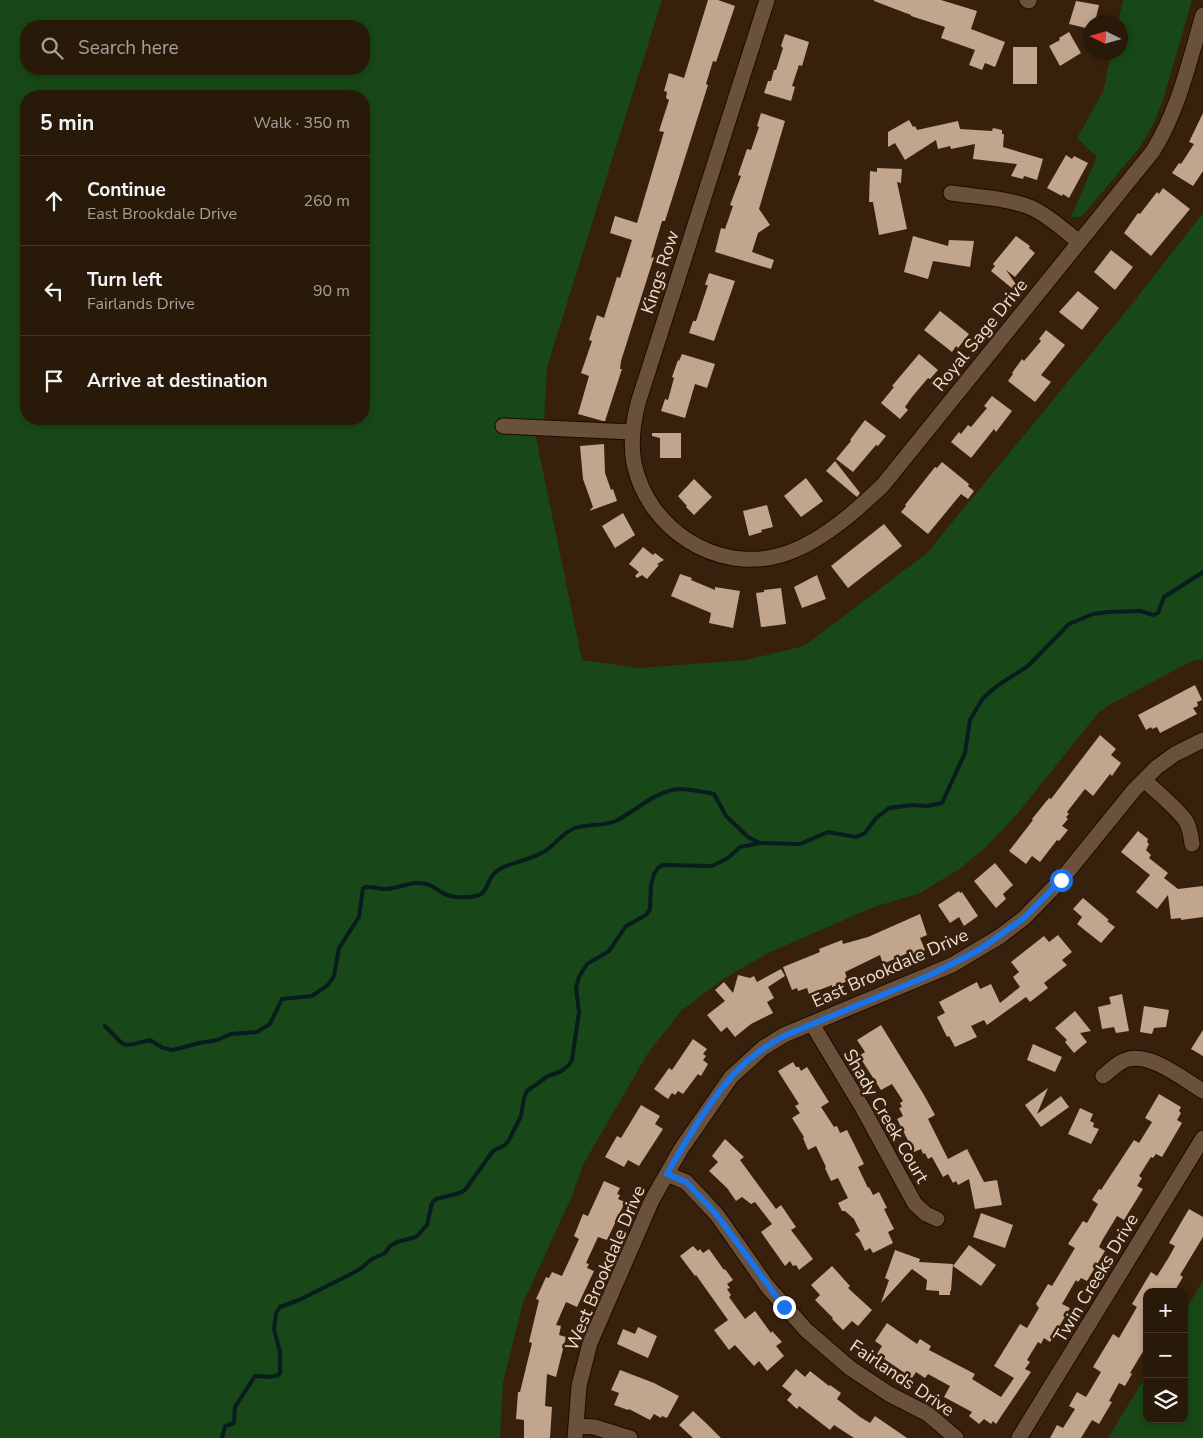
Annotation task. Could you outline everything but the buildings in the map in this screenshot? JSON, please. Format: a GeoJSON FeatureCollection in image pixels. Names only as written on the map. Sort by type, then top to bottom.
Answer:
{"type":"FeatureCollection","features":[{"type":"Feature","properties":{"kind":"street","name":"Kings Row"},"geometry":{"type":"LineString","coordinates":[[690,542],[673,530],[659,516],[648,500],[634,463],[632,432],[638,403],[767,0]]}},
{"type":"Feature","properties":{"kind":"street","name":"Royal Sage Drive"},"geometry":{"type":"LineString","coordinates":[[690,542],[720,555],[741,559],[779,556],[797,550],[816,540],[867,500],[883,484],[1153,151],[1165,132],[1179,96],[1203,15]]}},
{"type":"Feature","properties":{"kind":"street"},"geometry":{"type":"LineString","coordinates":[[951,193],[999,199],[1032,208],[1049,218],[1080,242]]}},
{"type":"Feature","properties":{"kind":"street"},"geometry":{"type":"LineString","coordinates":[[503,426],[632,432]]}},
{"type":"Feature","properties":{"kind":"street","name":"East Brookdale Drive"},"geometry":{"type":"LineString","coordinates":[[667,1174],[681,1149],[731,1078],[763,1048],[784,1036],[952,965],[999,937],[1024,918],[1061,880],[1156,767],[1203,740]]}},
{"type":"Feature","properties":{"kind":"street"},"geometry":{"type":"LineString","coordinates":[[1144,780],[1186,821],[1191,834],[1192,844]]}},
{"type":"Feature","properties":{"kind":"street","name":"Shady Creek Court"},"geometry":{"type":"LineString","coordinates":[[812,1024],[862,1106],[915,1204],[926,1214],[937,1219]]}},
{"type":"Feature","properties":{"kind":"street"},"geometry":{"type":"LineString","coordinates":[[1104,1076],[1117,1064],[1128,1059],[1139,1058],[1158,1063],[1203,1091]]}},
{"type":"Feature","properties":{"kind":"street","name":"Twin Creeks Drive"},"geometry":{"type":"LineString","coordinates":[[1019,1438],[1203,1138]]}},
{"type":"Feature","properties":{"kind":"street","name":"West Brookdale Drive"},"geometry":{"type":"LineString","coordinates":[[575,1432],[579,1386],[590,1342],[652,1200],[667,1174]]}},
{"type":"Feature","properties":{"kind":"street","name":"Fairlands Drive"},"geometry":{"type":"LineString","coordinates":[[667,1174],[686,1182],[717,1215],[773,1293],[806,1330],[850,1368],[890,1394],[928,1414],[956,1438]]}},
{"type":"Feature","properties":{"kind":"street"},"geometry":{"type":"LineString","coordinates":[[575,1432],[594,1427],[630,1438]]}},
{"type":"Feature","properties":{"kind":"green space"},"geometry":{"type":"Polygon","coordinates":[[[0,0],[662,0],[547,367],[544,422],[535,433],[582,660],[639,668],[746,660],[804,646],[927,553],[1132,304],[1203,213],[1203,659],[1192,661],[1109,705],[1098,713],[1017,814],[987,846],[958,870],[920,893],[874,907],[770,952],[725,978],[682,1010],[648,1053],[584,1163],[571,1198],[523,1303],[503,1382],[500,1438],[0,1438],[0,0]]]}},
{"type":"Feature","properties":{"kind":"green space"},"geometry":{"type":"Polygon","coordinates":[[[1123,0],[1192,0],[1163,100],[1153,125],[1139,148],[1084,214],[1079,217],[1071,217],[1097,157],[1077,138],[1103,92],[1110,60],[1128,60],[1128,15],[1120,15],[1123,0]]]}},
{"type":"Feature","properties":{"kind":"green space"},"geometry":{"type":"Polygon","coordinates":[[[1203,1281],[1203,1438],[1108,1438],[1143,1381],[1143,1423],[1188,1423],[1188,1305],[1203,1281]]]}},
{"type":"Feature","properties":{"kind":"waterway"},"geometry":{"type":"LineString","coordinates":[[222,1438],[225,1426],[234,1423],[235,1407],[255,1376],[270,1377],[280,1373],[280,1352],[274,1329],[276,1313],[280,1307],[299,1300],[360,1269],[372,1259],[385,1253],[390,1246],[397,1242],[416,1237],[427,1225],[432,1203],[436,1199],[465,1190],[493,1151],[505,1145],[509,1140],[521,1116],[527,1091],[548,1076],[560,1072],[568,1066],[572,1060],[579,1012],[576,988],[579,977],[587,964],[609,951],[626,926],[646,915],[650,909],[651,885],[658,868],[663,865],[712,866],[728,858],[740,847],[760,843],[800,844],[828,832],[856,837],[865,833],[876,818],[889,808],[912,805],[927,806],[942,803],[965,753],[970,720],[983,698],[997,686],[1028,666],[1069,624],[1093,614],[1109,612],[1140,611],[1153,615],[1158,613],[1164,597],[1203,572]]}},
{"type":"Feature","properties":{"kind":"waterway"},"geometry":{"type":"LineString","coordinates":[[105,1026],[124,1044],[128,1045],[150,1040],[163,1048],[173,1050],[217,1040],[231,1034],[257,1032],[270,1024],[282,999],[312,996],[328,985],[334,976],[339,948],[359,917],[363,888],[390,889],[421,883],[430,885],[450,896],[476,896],[484,891],[492,876],[500,869],[539,854],[570,830],[616,821],[654,797],[671,790],[680,789],[714,794],[726,816],[748,837],[758,842]]}},
{"type":"Feature","properties":{"kind":"route"},"geometry":{"type":"LineString","coordinates":[[784,1307],[717,1215],[686,1182],[667,1174],[681,1149],[731,1078],[763,1048],[784,1036],[930,975],[979,950],[1024,918],[1061,880]]}}]}
